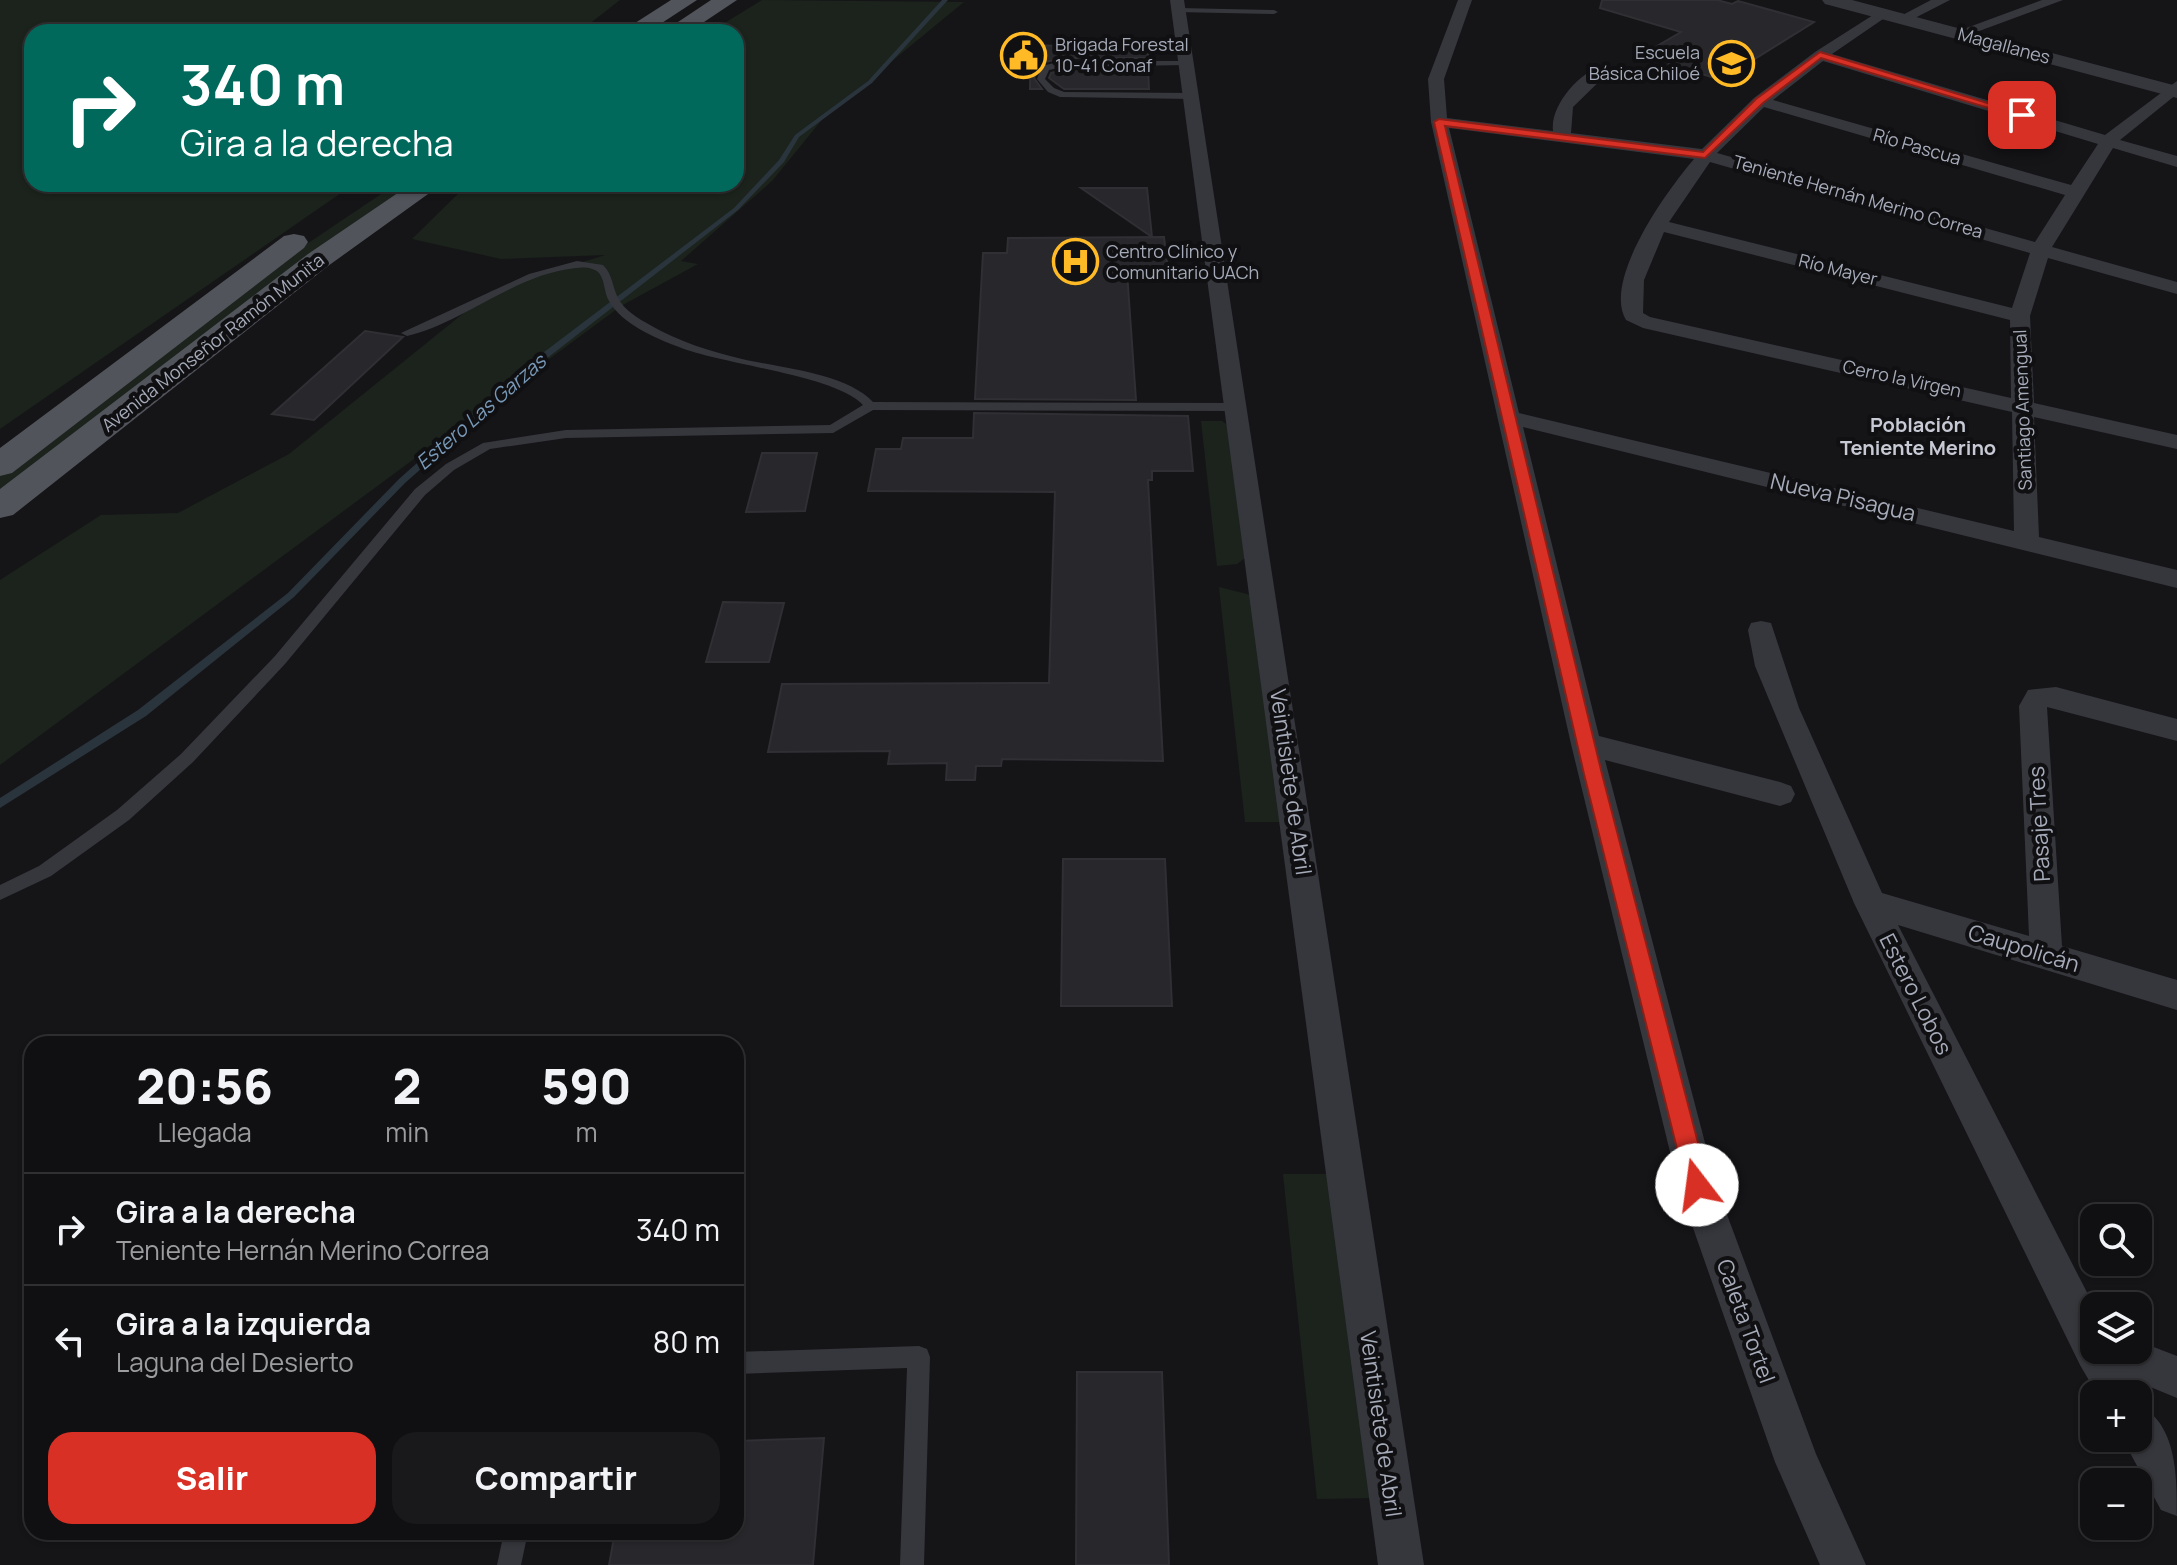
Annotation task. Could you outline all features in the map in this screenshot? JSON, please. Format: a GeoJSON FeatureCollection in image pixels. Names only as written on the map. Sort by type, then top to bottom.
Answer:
{"type":"FeatureCollection","features":[{"type":"Feature","properties":{"kind":"main road"},"geometry":{"type":"LineString","coordinates":[[646,24],[686,0]]}},
{"type":"Feature","properties":{"kind":"main road"},"geometry":{"type":"LineString","coordinates":[[687,24],[726,0]]}},
{"type":"Feature","properties":{"kind":"main road","name":"Avenida Monseñor Ramón Munita"},"geometry":{"type":"LineString","coordinates":[[0,465],[238,283],[371,192]]}},
{"type":"Feature","properties":{"kind":"main road","name":"Avenida Monseñor Ramón Munita"},"geometry":{"type":"LineString","coordinates":[[0,507],[318,260],[417,192]]}},
{"type":"Feature","properties":{"kind":"street","name":"Caleta Tortel"},"geometry":{"type":"LineString","coordinates":[[1465,0],[1436,79],[1439,122],[1586,744],[1697,1185],[1797,1462],[1843,1565]]}},
{"type":"Feature","properties":{"kind":"street","name":"Magallanes"},"geometry":{"type":"LineString","coordinates":[[1831,0],[2175,90]]}},
{"type":"Feature","properties":{"kind":"street"},"geometry":{"type":"LineString","coordinates":[[1902,19],[1943,0]]}},
{"type":"Feature","properties":{"kind":"street"},"geometry":{"type":"LineString","coordinates":[[1958,34],[2056,0]]}},
{"type":"Feature","properties":{"kind":"street","name":"Veintisiete de Abril"},"geometry":{"type":"LineString","coordinates":[[1178,5],[1238,407],[1401,1565]]}},
{"type":"Feature","properties":{"kind":"street"},"geometry":{"type":"LineString","coordinates":[[1656,224],[1677,187],[1760,101],[1881,14]]}},
{"type":"Feature","properties":{"kind":"street"},"geometry":{"type":"LineString","coordinates":[[1820,55],[2177,162]]}},
{"type":"Feature","properties":{"kind":"street"},"geometry":{"type":"LineString","coordinates":[[1563,137],[1559,128],[1561,116],[1571,97],[1603,70]]}},
{"type":"Feature","properties":{"kind":"street","name":"Santiago Amengual"},"geometry":{"type":"LineString","coordinates":[[2027,541],[2020,316],[2041,248],[2109,140],[2175,90]]}},
{"type":"Feature","properties":{"kind":"street","name":"Río Pascua"},"geometry":{"type":"LineString","coordinates":[[1760,101],[2075,192]]}},
{"type":"Feature","properties":{"kind":"street","name":"Teniente Hernán Merino Correa"},"geometry":{"type":"LineString","coordinates":[[1439,122],[1705,155],[2177,288]]}},
{"type":"Feature","properties":{"kind":"street","name":"Cerro la Virgen"},"geometry":{"type":"LineString","coordinates":[[1656,224],[1633,279],[1632,311],[1636,319],[1643,322],[2025,405],[2177,442]]}},
{"type":"Feature","properties":{"kind":"street","name":"Río Mayer"},"geometry":{"type":"LineString","coordinates":[[1656,224],[2020,316]]}},
{"type":"Feature","properties":{"kind":"street","name":"Nueva Pisagua"},"geometry":{"type":"LineString","coordinates":[[1508,417],[2177,579]]}},
{"type":"Feature","properties":{"kind":"street","name":"Estero Lobos"},"geometry":{"type":"LineString","coordinates":[[1761,630],[1769,666],[1785,708],[1870,903],[2080,1316]]}},
{"type":"Feature","properties":{"kind":"street","name":"Pasaje Tres"},"geometry":{"type":"LineString","coordinates":[[2046,953],[2033,706],[2038,697],[2056,697],[2177,730]]}},
{"type":"Feature","properties":{"kind":"street"},"geometry":{"type":"LineString","coordinates":[[1586,744],[1780,794]]}},
{"type":"Feature","properties":{"kind":"street","name":"Caupolicán"},"geometry":{"type":"LineString","coordinates":[[1870,903],[2046,953],[2177,995]]}},
{"type":"Feature","properties":{"kind":"street"},"geometry":{"type":"LineString","coordinates":[[2142,1364],[2177,1377]]}},
{"type":"Feature","properties":{"kind":"street"},"geometry":{"type":"LineString","coordinates":[[2152,1450],[2177,1494]]}},
{"type":"Feature","properties":{"kind":"lane"},"geometry":{"type":"LineString","coordinates":[[1178,5],[1274,12]]}},
{"type":"Feature","properties":{"kind":"lane"},"geometry":{"type":"LineString","coordinates":[[1187,63],[1062,64],[1045,68],[1041,79],[1051,90],[1063,95],[1192,96]]}},
{"type":"Feature","properties":{"kind":"lane"},"geometry":{"type":"LineString","coordinates":[[407,333],[422,329],[539,274],[560,267],[592,264],[608,278],[614,303],[660,335],[838,385],[858,393],[870,406]]}},
{"type":"Feature","properties":{"kind":"lane"},"geometry":{"type":"LineString","coordinates":[[0,893],[45,871],[123,815],[187,758],[280,660],[420,492],[450,467],[487,446],[566,434],[833,429],[870,406],[1238,407]]}},
{"type":"Feature","properties":{"kind":"lane"},"geometry":{"type":"LineString","coordinates":[[744,1363],[919,1357],[912,1565]]}},
{"type":"Feature","properties":{"kind":"lane"},"geometry":{"type":"LineString","coordinates":[[509,1565],[514,1540]]}},
{"type":"Feature","properties":{"kind":"shaded area"},"geometry":{"type":"Polygon","coordinates":[[[0,0],[620,0],[589,24],[24,24],[24,192],[342,192],[0,429],[0,0]]]}},
{"type":"Feature","properties":{"kind":"shaded area"},"geometry":{"type":"Polygon","coordinates":[[[762,0],[964,2],[825,116],[772,181],[681,261],[698,264],[621,306],[0,765],[0,580],[101,515],[178,513],[289,454],[491,291],[605,255],[501,259],[412,239],[460,192],[744,192],[744,24],[723,24],[762,0]]]}},
{"type":"Feature","properties":{"kind":"shaded area"},"geometry":{"type":"Polygon","coordinates":[[[384,192],[405,192],[0,495],[0,476],[277,264],[384,192]]]}},
{"type":"Feature","properties":{"kind":"shaded area"},"geometry":{"type":"Polygon","coordinates":[[[1201,421],[1222,421],[1229,426],[1245,558],[1237,564],[1217,566],[1201,421]]]}},
{"type":"Feature","properties":{"kind":"shaded area"},"geometry":{"type":"Polygon","coordinates":[[[1219,587],[1251,595],[1282,822],[1245,822],[1219,587]]]}},
{"type":"Feature","properties":{"kind":"shaded area"},"geometry":{"type":"Polygon","coordinates":[[[1283,1174],[1329,1174],[1372,1498],[1317,1499],[1283,1174]]]}},
{"type":"Feature","properties":{"kind":"building"},"geometry":{"type":"Polygon","coordinates":[[[1602,0],[1717,0],[1732,4],[1738,1],[1814,22],[1721,80],[1669,64],[1680,57],[1652,49],[1681,32],[1600,8],[1602,0]]]}},
{"type":"Feature","properties":{"kind":"building"},"geometry":{"type":"Polygon","coordinates":[[[1031,45],[1148,49],[1148,58],[1062,58],[1041,63],[1034,78],[1042,89],[1030,89],[1031,45]]]}},
{"type":"Feature","properties":{"kind":"building"},"geometry":{"type":"Polygon","coordinates":[[[1148,69],[1149,89],[1064,89],[1049,78],[1051,73],[1062,70],[1148,69]]]}},
{"type":"Feature","properties":{"kind":"building"},"geometry":{"type":"Polygon","coordinates":[[[1081,188],[1147,188],[1152,237],[1081,188]]]}},
{"type":"Feature","properties":{"kind":"building"},"geometry":{"type":"Polygon","coordinates":[[[1164,237],[1168,271],[1127,272],[1136,400],[975,399],[983,253],[1007,253],[1008,238],[1164,237]]]}},
{"type":"Feature","properties":{"kind":"building"},"geometry":{"type":"Polygon","coordinates":[[[365,331],[403,337],[314,420],[272,414],[365,331]]]}},
{"type":"Feature","properties":{"kind":"building"},"geometry":{"type":"Polygon","coordinates":[[[974,413],[1188,416],[1193,471],[1152,471],[1152,480],[1148,480],[1163,761],[1002,759],[1001,766],[976,766],[975,780],[946,780],[947,763],[888,764],[890,751],[768,752],[782,684],[1049,683],[1055,492],[868,491],[876,449],[901,449],[903,438],[973,438],[974,413]]]}},
{"type":"Feature","properties":{"kind":"building"},"geometry":{"type":"Polygon","coordinates":[[[762,453],[817,453],[805,511],[746,512],[762,453]]]}},
{"type":"Feature","properties":{"kind":"building"},"geometry":{"type":"Polygon","coordinates":[[[723,602],[784,603],[769,662],[706,662],[723,602]]]}},
{"type":"Feature","properties":{"kind":"building"},"geometry":{"type":"Polygon","coordinates":[[[1063,859],[1165,859],[1172,1006],[1061,1006],[1063,859]]]}},
{"type":"Feature","properties":{"kind":"building"},"geometry":{"type":"Polygon","coordinates":[[[1077,1372],[1162,1372],[1169,1565],[1076,1565],[1077,1372]]]}},
{"type":"Feature","properties":{"kind":"building"},"geometry":{"type":"Polygon","coordinates":[[[824,1438],[813,1565],[609,1565],[614,1540],[744,1540],[744,1441],[824,1438]]]}},
{"type":"Feature","properties":{"kind":"waterway","name":"Estero Las Garzas"},"geometry":{"type":"LineString","coordinates":[[0,804],[142,713],[291,595],[402,481],[534,364],[736,209],[782,161],[797,136],[870,82],[945,0]]}},
{"type":"Feature","properties":{"kind":"place","name":"Brigada Forestal 10-41 Conaf"},"geometry":{"type":"Point","coordinates":[1024,55]}},
{"type":"Feature","properties":{"kind":"place","name":"Escuela Básica Chiloé"},"geometry":{"type":"Point","coordinates":[1731,63]}},
{"type":"Feature","properties":{"kind":"place","name":"Centro Clínico y Comunitario UACh"},"geometry":{"type":"Point","coordinates":[1075,262]}},
{"type":"Feature","properties":{"kind":"district","name":"Población Teniente Merino"},"geometry":{"type":"Point","coordinates":[1918,436]}},
{"type":"Feature","properties":{"kind":"route"},"geometry":{"type":"LineString","coordinates":[[1697,1185],[1593,774],[1439,122],[1705,155],[1760,101],[1820,55],[2022,115]]}}]}
